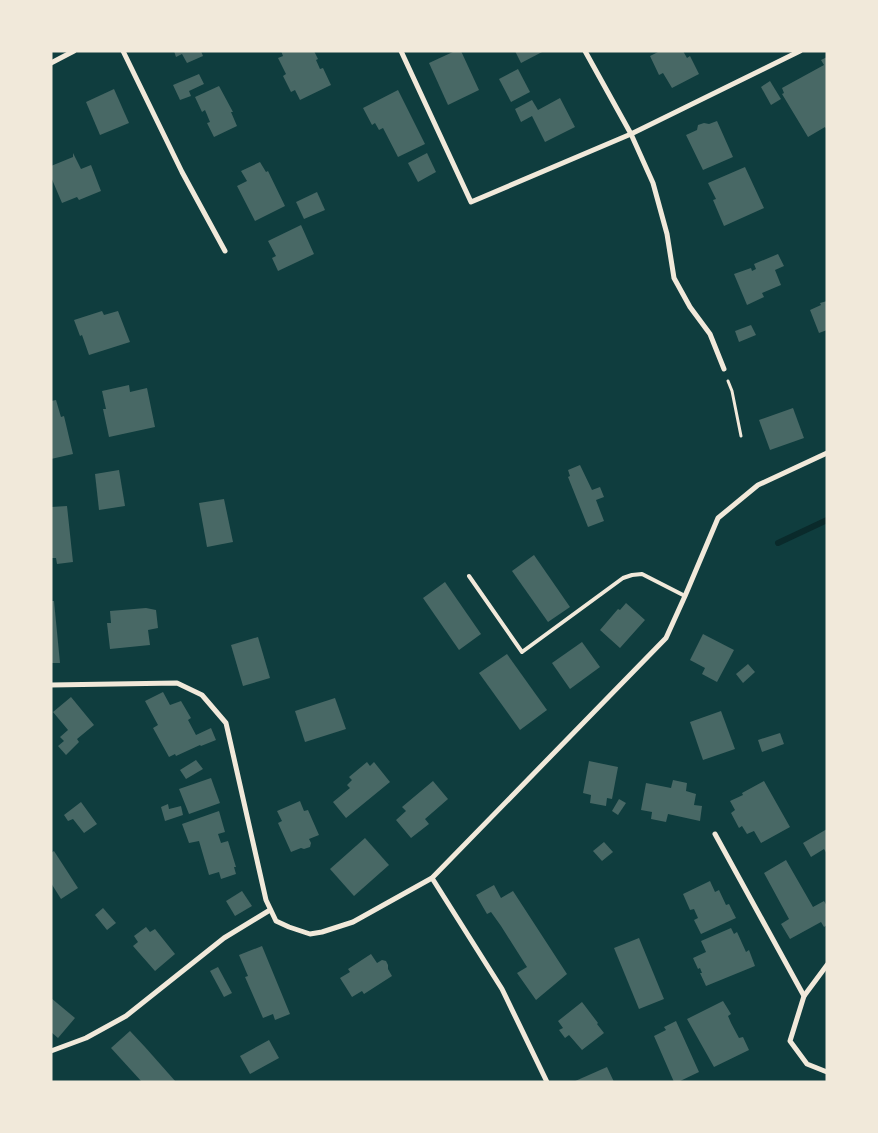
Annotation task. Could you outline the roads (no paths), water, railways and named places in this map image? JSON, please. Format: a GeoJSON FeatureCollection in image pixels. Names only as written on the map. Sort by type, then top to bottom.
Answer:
{"type":"FeatureCollection","features":[{"type":"Feature","properties":{"kind":"street"},"geometry":{"type":"LineString","coordinates":[[51,63],[74,51]]}},
{"type":"Feature","properties":{"kind":"street"},"geometry":{"type":"LineString","coordinates":[[123,51],[182,172],[225,252]]}},
{"type":"Feature","properties":{"kind":"street"},"geometry":{"type":"LineString","coordinates":[[401,51],[471,202],[631,134],[800,51]]}},
{"type":"Feature","properties":{"kind":"street"},"geometry":{"type":"LineString","coordinates":[[585,51],[631,134],[653,183],[667,234],[674,278],[690,307],[710,334],[724,369]]}},
{"type":"Feature","properties":{"kind":"street"},"geometry":{"type":"LineString","coordinates":[[51,685],[177,684],[202,695],[226,723],[266,900],[270,910],[276,921],[289,927],[310,934],[322,932],[354,922],[432,878],[666,638],[718,518],[758,484],[827,453]]}},
{"type":"Feature","properties":{"kind":"street"},"geometry":{"type":"LineString","coordinates":[[715,834],[804,996]]}},
{"type":"Feature","properties":{"kind":"street"},"geometry":{"type":"LineString","coordinates":[[432,878],[502,989],[547,1082]]}},
{"type":"Feature","properties":{"kind":"street"},"geometry":{"type":"LineString","coordinates":[[51,1050],[86,1038],[126,1016],[224,938],[270,910]]}},
{"type":"Feature","properties":{"kind":"street"},"geometry":{"type":"LineString","coordinates":[[827,965],[804,996],[790,1041],[807,1064],[827,1072]]}},
{"type":"Feature","properties":{"kind":"lane"},"geometry":{"type":"LineString","coordinates":[[469,576],[522,652],[623,578],[642,574],[685,596]]}},
{"type":"Feature","properties":{"kind":"waterway"},"geometry":{"type":"LineString","coordinates":[[778,543],[827,520]]}}]}
